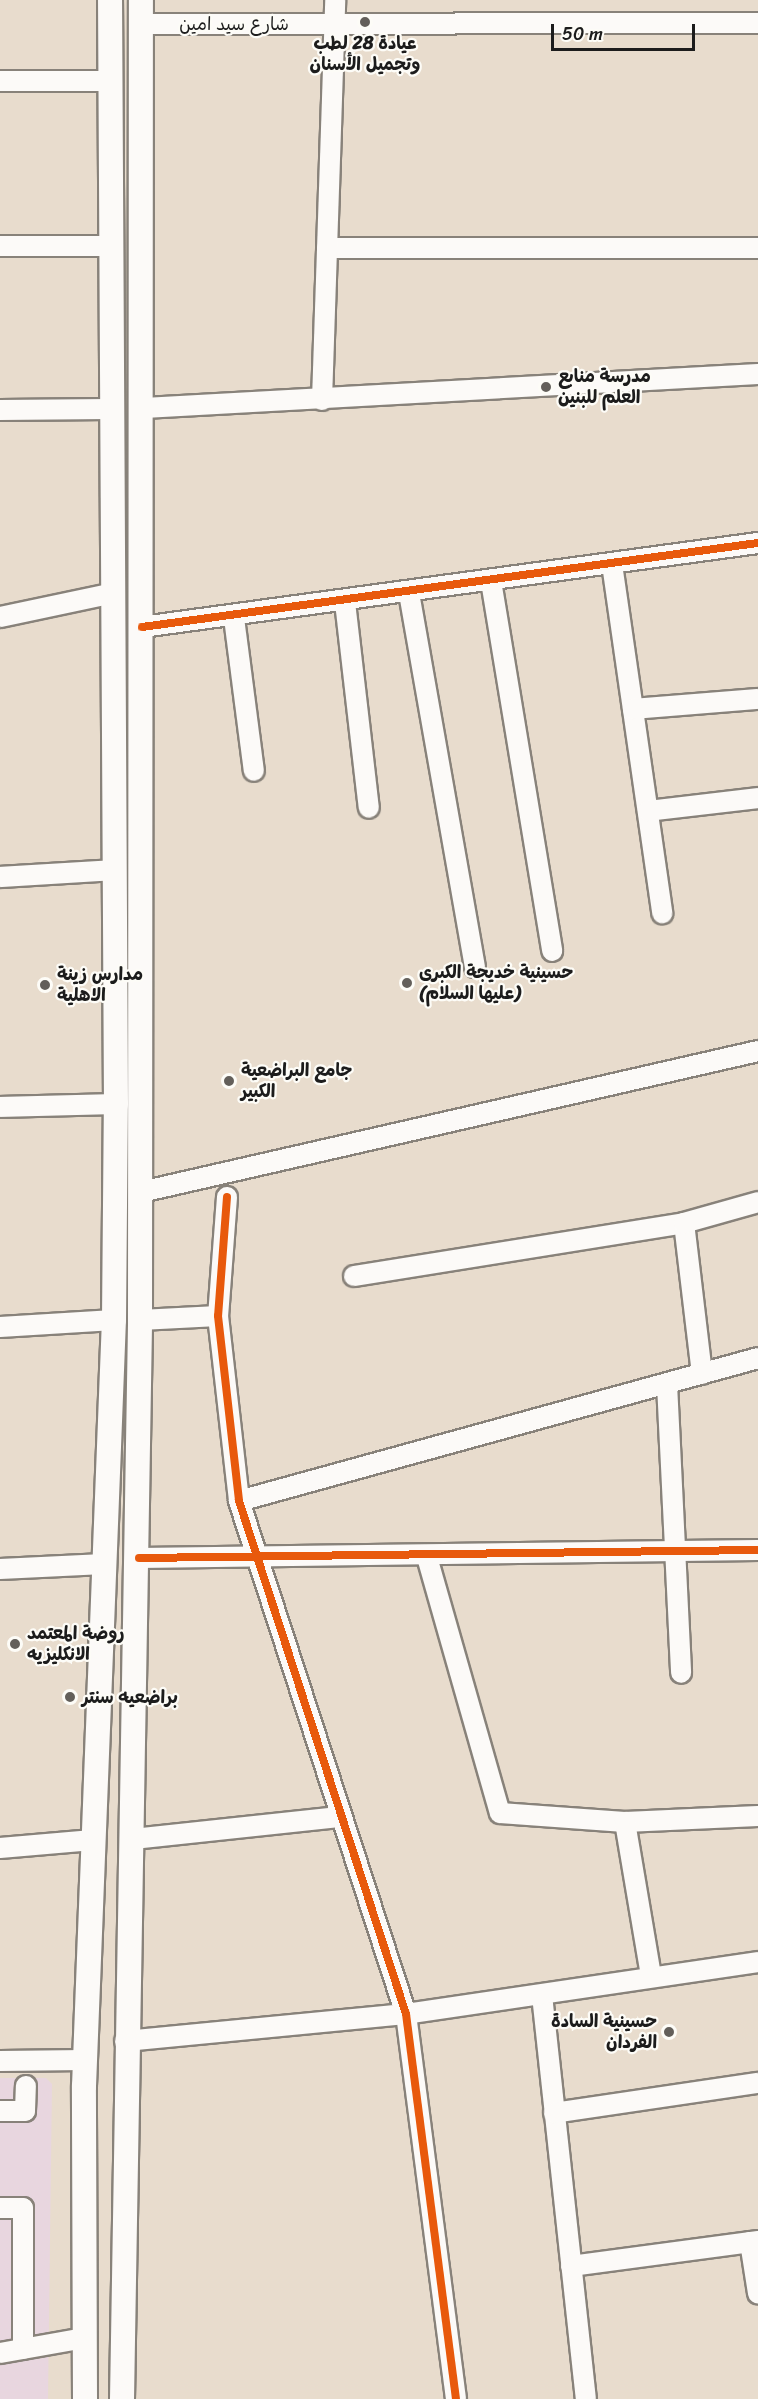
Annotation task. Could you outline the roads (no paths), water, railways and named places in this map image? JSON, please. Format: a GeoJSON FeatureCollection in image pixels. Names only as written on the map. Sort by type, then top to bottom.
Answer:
{"type":"FeatureCollection","features":[{"type":"Feature","properties":{"kind":"main road"},"geometry":{"type":"LineString","coordinates":[[85,2399],[85,2060],[114,1320],[116,1104],[114,593],[107,246],[110,0]]}},
{"type":"Feature","properties":{"kind":"main road"},"geometry":{"type":"LineString","coordinates":[[122,2399],[125,2041],[133,1839],[141,1320],[144,408],[141,0]]}},
{"type":"Feature","properties":{"kind":"main road"},"geometry":{"type":"LineString","coordinates":[[110,26],[141,24]]}},
{"type":"Feature","properties":{"kind":"main road"},"geometry":{"type":"LineString","coordinates":[[109,409],[144,408]]}},
{"type":"Feature","properties":{"kind":"main road"},"geometry":{"type":"LineString","coordinates":[[91,1940],[129,1942]]}},
{"type":"Feature","properties":{"kind":"street"},"geometry":{"type":"LineString","coordinates":[[322,400],[335,0]]}},
{"type":"Feature","properties":{"kind":"street","name":"شارع سيد امين"},"geometry":{"type":"LineString","coordinates":[[141,24],[758,23]]}},
{"type":"Feature","properties":{"kind":"street"},"geometry":{"type":"LineString","coordinates":[[0,81],[109,81]]}},
{"type":"Feature","properties":{"kind":"street"},"geometry":{"type":"LineString","coordinates":[[0,246],[107,246]]}},
{"type":"Feature","properties":{"kind":"street"},"geometry":{"type":"LineString","coordinates":[[327,248],[758,248]]}},
{"type":"Feature","properties":{"kind":"street"},"geometry":{"type":"LineString","coordinates":[[144,408],[322,400],[758,374]]}},
{"type":"Feature","properties":{"kind":"street"},"geometry":{"type":"LineString","coordinates":[[0,410],[109,409]]}},
{"type":"Feature","properties":{"kind":"street"},"geometry":{"type":"LineString","coordinates":[[142,627],[234,618],[758,543]]}},
{"type":"Feature","properties":{"kind":"street"},"geometry":{"type":"LineString","coordinates":[[612,564],[662,913]]}},
{"type":"Feature","properties":{"kind":"street"},"geometry":{"type":"LineString","coordinates":[[491,581],[552,951]]}},
{"type":"Feature","properties":{"kind":"street"},"geometry":{"type":"LineString","coordinates":[[0,617],[114,593]]}},
{"type":"Feature","properties":{"kind":"street"},"geometry":{"type":"LineString","coordinates":[[409,593],[475,967]]}},
{"type":"Feature","properties":{"kind":"street"},"geometry":{"type":"LineString","coordinates":[[345,602],[369,808]]}},
{"type":"Feature","properties":{"kind":"street"},"geometry":{"type":"LineString","coordinates":[[234,618],[254,771]]}},
{"type":"Feature","properties":{"kind":"street"},"geometry":{"type":"LineString","coordinates":[[633,710],[758,699]]}},
{"type":"Feature","properties":{"kind":"street"},"geometry":{"type":"LineString","coordinates":[[648,811],[758,798]]}},
{"type":"Feature","properties":{"kind":"street"},"geometry":{"type":"LineString","coordinates":[[0,877],[114,870]]}},
{"type":"Feature","properties":{"kind":"street"},"geometry":{"type":"LineString","coordinates":[[141,1192],[758,1051]]}},
{"type":"Feature","properties":{"kind":"street"},"geometry":{"type":"LineString","coordinates":[[0,1107],[116,1104]]}},
{"type":"Feature","properties":{"kind":"street"},"geometry":{"type":"LineString","coordinates":[[227,1197],[218,1316],[239,1501],[339,1817],[406,2014],[456,2399]]}},
{"type":"Feature","properties":{"kind":"street"},"geometry":{"type":"LineString","coordinates":[[354,1276],[684,1223],[758,1202]]}},
{"type":"Feature","properties":{"kind":"street"},"geometry":{"type":"LineString","coordinates":[[684,1223],[702,1374]]}},
{"type":"Feature","properties":{"kind":"street"},"geometry":{"type":"LineString","coordinates":[[141,1320],[218,1316]]}},
{"type":"Feature","properties":{"kind":"street"},"geometry":{"type":"LineString","coordinates":[[0,1327],[114,1320]]}},
{"type":"Feature","properties":{"kind":"street"},"geometry":{"type":"LineString","coordinates":[[239,1501],[758,1359]]}},
{"type":"Feature","properties":{"kind":"street"},"geometry":{"type":"LineString","coordinates":[[667,1384],[681,1673]]}},
{"type":"Feature","properties":{"kind":"street"},"geometry":{"type":"LineString","coordinates":[[138,1558],[427,1557],[758,1550]]}},
{"type":"Feature","properties":{"kind":"street"},"geometry":{"type":"LineString","coordinates":[[427,1557],[500,1814],[625,1822],[758,1816]]}},
{"type":"Feature","properties":{"kind":"street"},"geometry":{"type":"LineString","coordinates":[[0,1569],[104,1564]]}},
{"type":"Feature","properties":{"kind":"street"},"geometry":{"type":"LineString","coordinates":[[133,1839],[339,1817]]}},
{"type":"Feature","properties":{"kind":"street"},"geometry":{"type":"LineString","coordinates":[[625,1822],[651,1975]]}},
{"type":"Feature","properties":{"kind":"street"},"geometry":{"type":"LineString","coordinates":[[0,1848],[93,1840]]}},
{"type":"Feature","properties":{"kind":"street"},"geometry":{"type":"LineString","coordinates":[[125,2041],[406,2014],[542,1995],[651,1975],[758,1962]]}},
{"type":"Feature","properties":{"kind":"street"},"geometry":{"type":"LineString","coordinates":[[542,1995],[586,2399]]}},
{"type":"Feature","properties":{"kind":"street"},"geometry":{"type":"LineString","coordinates":[[0,2061],[85,2060]]}},
{"type":"Feature","properties":{"kind":"street"},"geometry":{"type":"LineString","coordinates":[[554,2113],[758,2083]]}},
{"type":"Feature","properties":{"kind":"street"},"geometry":{"type":"LineString","coordinates":[[0,2110],[25,2110],[26,2086]]}},
{"type":"Feature","properties":{"kind":"street"},"geometry":{"type":"LineString","coordinates":[[0,2208],[23,2208],[23,2349]]}},
{"type":"Feature","properties":{"kind":"street"},"geometry":{"type":"LineString","coordinates":[[571,2266],[754,2242],[758,2293]]}},
{"type":"Feature","properties":{"kind":"street"},"geometry":{"type":"LineString","coordinates":[[0,2353],[84,2338]]}},
{"type":"Feature","properties":{"kind":"place","name":"عيادة 28 لطب وتجميل الأسنان"},"geometry":{"type":"Point","coordinates":[365,22]}},
{"type":"Feature","properties":{"kind":"place","name":"مدرسة منابع العلم للبنين"},"geometry":{"type":"Point","coordinates":[546,387]}},
{"type":"Feature","properties":{"kind":"place","name":"حسينية خديجة الكبرى (عليها السلام)"},"geometry":{"type":"Point","coordinates":[407,983]}},
{"type":"Feature","properties":{"kind":"place","name":"مدارس زينة الاهلية"},"geometry":{"type":"Point","coordinates":[45,985]}},
{"type":"Feature","properties":{"kind":"place","name":"جامع البراضعية الكبير"},"geometry":{"type":"Point","coordinates":[229,1081]}},
{"type":"Feature","properties":{"kind":"place","name":"روضة المعتمد الانكليزيه"},"geometry":{"type":"Point","coordinates":[15,1644]}},
{"type":"Feature","properties":{"kind":"place","name":"براضعيه سنتر"},"geometry":{"type":"Point","coordinates":[70,1697]}},
{"type":"Feature","properties":{"kind":"place","name":"حسينية السادة الفردان"},"geometry":{"type":"Point","coordinates":[669,2032]}}]}
